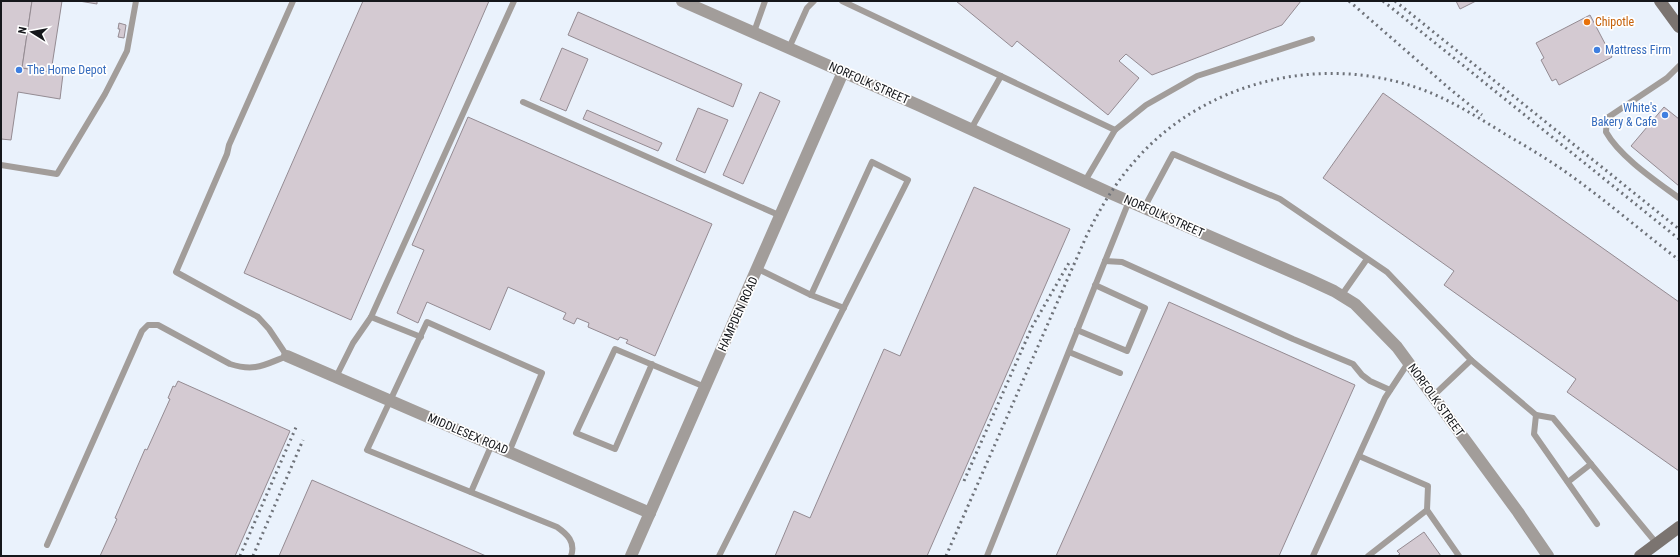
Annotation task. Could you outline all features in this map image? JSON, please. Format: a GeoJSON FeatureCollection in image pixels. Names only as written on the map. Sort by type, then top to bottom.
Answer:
{"type":"FeatureCollection","features":[{"type":"Feature","properties":{"kind":"street","name":"NORFOLK STREET"},"geometry":{"type":"LineString","coordinates":[[682,1],[972,129],[1144,208],[1308,279],[1354,304],[1397,347],[1518,512],[1548,556]]}},
{"type":"Feature","properties":{"kind":"street"},"geometry":{"type":"LineString","coordinates":[[1660,1],[1679,27]]}},
{"type":"Feature","properties":{"kind":"street","name":"HAMPDEN ROAD"},"geometry":{"type":"LineString","coordinates":[[631,556],[843,72]]}},
{"type":"Feature","properties":{"kind":"street","name":"MIDDLESEX ROAD"},"geometry":{"type":"LineString","coordinates":[[287,356],[650,513]]}},
{"type":"Feature","properties":{"kind":"street"},"geometry":{"type":"LineString","coordinates":[[1640,556],[1679,528]]}},
{"type":"Feature","properties":{"kind":"lane"},"geometry":{"type":"LineString","coordinates":[[1,165],[57,174],[105,94],[127,51],[136,1]]}},
{"type":"Feature","properties":{"kind":"lane"},"geometry":{"type":"LineString","coordinates":[[47,545],[142,331],[148,325],[158,325],[230,364],[242,368],[258,368],[287,356],[269,329],[258,317],[176,272],[227,154],[229,145],[293,1]]}},
{"type":"Feature","properties":{"kind":"lane"},"geometry":{"type":"LineString","coordinates":[[336,377],[353,343],[371,317],[514,1]]}},
{"type":"Feature","properties":{"kind":"lane"},"geometry":{"type":"LineString","coordinates":[[754,32],[765,1]]}},
{"type":"Feature","properties":{"kind":"lane"},"geometry":{"type":"LineString","coordinates":[[789,48],[807,8],[814,1]]}},
{"type":"Feature","properties":{"kind":"lane"},"geometry":{"type":"LineString","coordinates":[[842,1],[1115,130]]}},
{"type":"Feature","properties":{"kind":"lane"},"geometry":{"type":"LineString","coordinates":[[1085,181],[1115,130],[1146,105],[1197,76],[1312,39]]}},
{"type":"Feature","properties":{"kind":"lane"},"geometry":{"type":"LineString","coordinates":[[1679,66],[1667,78],[1607,118],[1606,132],[1617,147],[1653,179],[1679,198]]}},
{"type":"Feature","properties":{"kind":"lane"},"geometry":{"type":"LineString","coordinates":[[972,129],[1001,76]]}},
{"type":"Feature","properties":{"kind":"lane"},"geometry":{"type":"LineString","coordinates":[[523,102],[781,216]]}},
{"type":"Feature","properties":{"kind":"lane"},"geometry":{"type":"LineString","coordinates":[[1144,208],[1173,154],[1280,199],[1387,272],[1471,360],[1536,415],[1553,418],[1657,544]]}},
{"type":"Feature","properties":{"kind":"lane"},"geometry":{"type":"LineString","coordinates":[[719,556],[908,180],[872,162],[811,295]]}},
{"type":"Feature","properties":{"kind":"lane"},"geometry":{"type":"LineString","coordinates":[[987,556],[1129,201]]}},
{"type":"Feature","properties":{"kind":"lane"},"geometry":{"type":"LineString","coordinates":[[1341,296],[1367,259]]}},
{"type":"Feature","properties":{"kind":"lane"},"geometry":{"type":"LineString","coordinates":[[1105,261],[1122,262],[1293,339],[1353,364],[1362,375],[1370,381],[1390,390]]}},
{"type":"Feature","properties":{"kind":"lane"},"geometry":{"type":"LineString","coordinates":[[758,269],[811,295],[844,308]]}},
{"type":"Feature","properties":{"kind":"lane"},"geometry":{"type":"LineString","coordinates":[[1077,330],[1127,351],[1145,308],[1095,285]]}},
{"type":"Feature","properties":{"kind":"lane"},"geometry":{"type":"LineString","coordinates":[[371,317],[421,337]]}},
{"type":"Feature","properties":{"kind":"lane"},"geometry":{"type":"LineString","coordinates":[[509,452],[542,373],[427,322],[389,400],[367,450],[557,527],[567,534],[572,542],[571,556]]}},
{"type":"Feature","properties":{"kind":"lane"},"geometry":{"type":"LineString","coordinates":[[652,364],[615,449],[576,433],[614,349],[652,364],[706,387]]}},
{"type":"Feature","properties":{"kind":"lane"},"geometry":{"type":"LineString","coordinates":[[1069,352],[1120,373]]}},
{"type":"Feature","properties":{"kind":"lane"},"geometry":{"type":"LineString","coordinates":[[1432,396],[1471,360]]}},
{"type":"Feature","properties":{"kind":"lane"},"geometry":{"type":"LineString","coordinates":[[1313,556],[1385,398],[1408,363]]}},
{"type":"Feature","properties":{"kind":"lane"},"geometry":{"type":"LineString","coordinates":[[1536,415],[1534,434],[1597,524]]}},
{"type":"Feature","properties":{"kind":"lane"},"geometry":{"type":"LineString","coordinates":[[471,492],[492,444]]}},
{"type":"Feature","properties":{"kind":"lane"},"geometry":{"type":"LineString","coordinates":[[1359,456],[1428,486],[1427,510],[1459,556]]}},
{"type":"Feature","properties":{"kind":"lane"},"geometry":{"type":"LineString","coordinates":[[1568,482],[1591,464]]}},
{"type":"Feature","properties":{"kind":"lane"},"geometry":{"type":"LineString","coordinates":[[1368,556],[1427,510]]}},
{"type":"Feature","properties":{"kind":"building","name":"The Home Depot"},"geometry":{"type":"Polygon","coordinates":[[[1,1],[32,1],[22,68],[63,74],[60,99],[18,92],[11,140],[1,139],[1,1]]]}},
{"type":"Feature","properties":{"kind":"building"},"geometry":{"type":"Polygon","coordinates":[[[32,1],[62,1],[51,72],[22,68],[32,1]]]}},
{"type":"Feature","properties":{"kind":"building"},"geometry":{"type":"Polygon","coordinates":[[[79,1],[97,1],[97,4],[79,1]]]}},
{"type":"Feature","properties":{"kind":"building"},"geometry":{"type":"Polygon","coordinates":[[[363,1],[489,1],[351,320],[244,273],[363,1]]]}},
{"type":"Feature","properties":{"kind":"building"},"geometry":{"type":"Polygon","coordinates":[[[956,1],[1301,1],[1282,25],[1152,75],[1126,54],[1119,61],[1139,78],[1108,115],[1017,41],[1012,47],[956,1]]]}},
{"type":"Feature","properties":{"kind":"building"},"geometry":{"type":"Polygon","coordinates":[[[1456,1],[1476,1],[1460,9],[1456,1]]]}},
{"type":"Feature","properties":{"kind":"building"},"geometry":{"type":"Polygon","coordinates":[[[578,12],[742,84],[733,107],[568,35],[578,12]]]}},
{"type":"Feature","properties":{"kind":"building"},"geometry":{"type":"Polygon","coordinates":[[[1590,15],[1612,57],[1559,85],[1556,79],[1552,81],[1541,60],[1544,58],[1536,43],[1590,15]]]}},
{"type":"Feature","properties":{"kind":"building"},"geometry":{"type":"Polygon","coordinates":[[[119,23],[126,25],[124,38],[118,37],[120,29],[118,29],[119,23]]]}},
{"type":"Feature","properties":{"kind":"building"},"geometry":{"type":"Polygon","coordinates":[[[562,48],[588,59],[566,111],[540,100],[562,48]]]}},
{"type":"Feature","properties":{"kind":"building"},"geometry":{"type":"Polygon","coordinates":[[[760,92],[780,101],[743,184],[723,175],[760,92]]]}},
{"type":"Feature","properties":{"kind":"building"},"geometry":{"type":"Polygon","coordinates":[[[1383,93],[1679,302],[1679,471],[1567,392],[1576,379],[1444,285],[1454,271],[1323,178],[1383,93]]]}},
{"type":"Feature","properties":{"kind":"building"},"geometry":{"type":"Polygon","coordinates":[[[1664,107],[1679,119],[1679,186],[1631,146],[1664,107]]]}},
{"type":"Feature","properties":{"kind":"building"},"geometry":{"type":"Polygon","coordinates":[[[698,108],[728,120],[705,173],[676,160],[698,108]]]}},
{"type":"Feature","properties":{"kind":"building"},"geometry":{"type":"Polygon","coordinates":[[[587,110],[662,143],[658,151],[583,119],[587,110]]]}},
{"type":"Feature","properties":{"kind":"building"},"geometry":{"type":"Polygon","coordinates":[[[468,117],[712,224],[655,356],[626,343],[628,340],[620,337],[618,340],[588,327],[589,323],[577,318],[574,324],[563,319],[566,313],[508,287],[490,330],[427,302],[418,323],[397,313],[424,250],[412,245],[468,117]]]}},
{"type":"Feature","properties":{"kind":"building"},"geometry":{"type":"Polygon","coordinates":[[[974,187],[1070,229],[927,556],[775,556],[794,511],[810,518],[884,349],[900,356],[974,187]]]}},
{"type":"Feature","properties":{"kind":"building"},"geometry":{"type":"Polygon","coordinates":[[[1169,302],[1355,385],[1279,556],[1056,556],[1169,302]]]}},
{"type":"Feature","properties":{"kind":"building"},"geometry":{"type":"Polygon","coordinates":[[[178,381],[290,431],[235,556],[100,556],[117,519],[115,518],[145,449],[147,450],[170,399],[168,398],[173,386],[175,387],[178,381]]]}},
{"type":"Feature","properties":{"kind":"building"},"geometry":{"type":"Polygon","coordinates":[[[312,480],[486,556],[279,556],[312,480]]]}},
{"type":"Feature","properties":{"kind":"building"},"geometry":{"type":"Polygon","coordinates":[[[1424,532],[1441,556],[1397,556],[1400,554],[1397,551],[1424,532]]]}},
{"type":"Feature","properties":{"kind":"railway"},"geometry":{"type":"LineString","coordinates":[[1349,1],[1482,115]]}},
{"type":"Feature","properties":{"kind":"railway"},"geometry":{"type":"LineString","coordinates":[[1383,1],[1679,239]]}},
{"type":"Feature","properties":{"kind":"railway"},"geometry":{"type":"LineString","coordinates":[[1395,1],[1679,229]]}},
{"type":"Feature","properties":{"kind":"railway"},"geometry":{"type":"LineString","coordinates":[[946,556],[1086,237],[1098,213],[1126,171],[1142,152],[1180,120],[1226,95],[1275,79],[1300,75],[1326,74],[1351,74],[1377,77],[1426,91],[1466,111],[1556,165],[1593,192],[1679,260]]}},
{"type":"Feature","properties":{"kind":"railway"},"geometry":{"type":"LineString","coordinates":[[964,481],[1032,327],[1070,261]]}},
{"type":"Feature","properties":{"kind":"railway"},"geometry":{"type":"LineString","coordinates":[[240,556],[297,425]]}},
{"type":"Feature","properties":{"kind":"railway"},"geometry":{"type":"LineString","coordinates":[[253,556],[303,440]]}},
{"type":"Feature","properties":{"kind":"place","name":"Chipotle"},"geometry":{"type":"Point","coordinates":[1587,22]}},
{"type":"Feature","properties":{"kind":"place","name":"Mattress Firm"},"geometry":{"type":"Point","coordinates":[1597,50]}},
{"type":"Feature","properties":{"kind":"place","name":"The Home Depot"},"geometry":{"type":"Point","coordinates":[19,70]}},
{"type":"Feature","properties":{"kind":"place","name":"White's Bakery & Cafe"},"geometry":{"type":"Point","coordinates":[1665,115]}}]}
